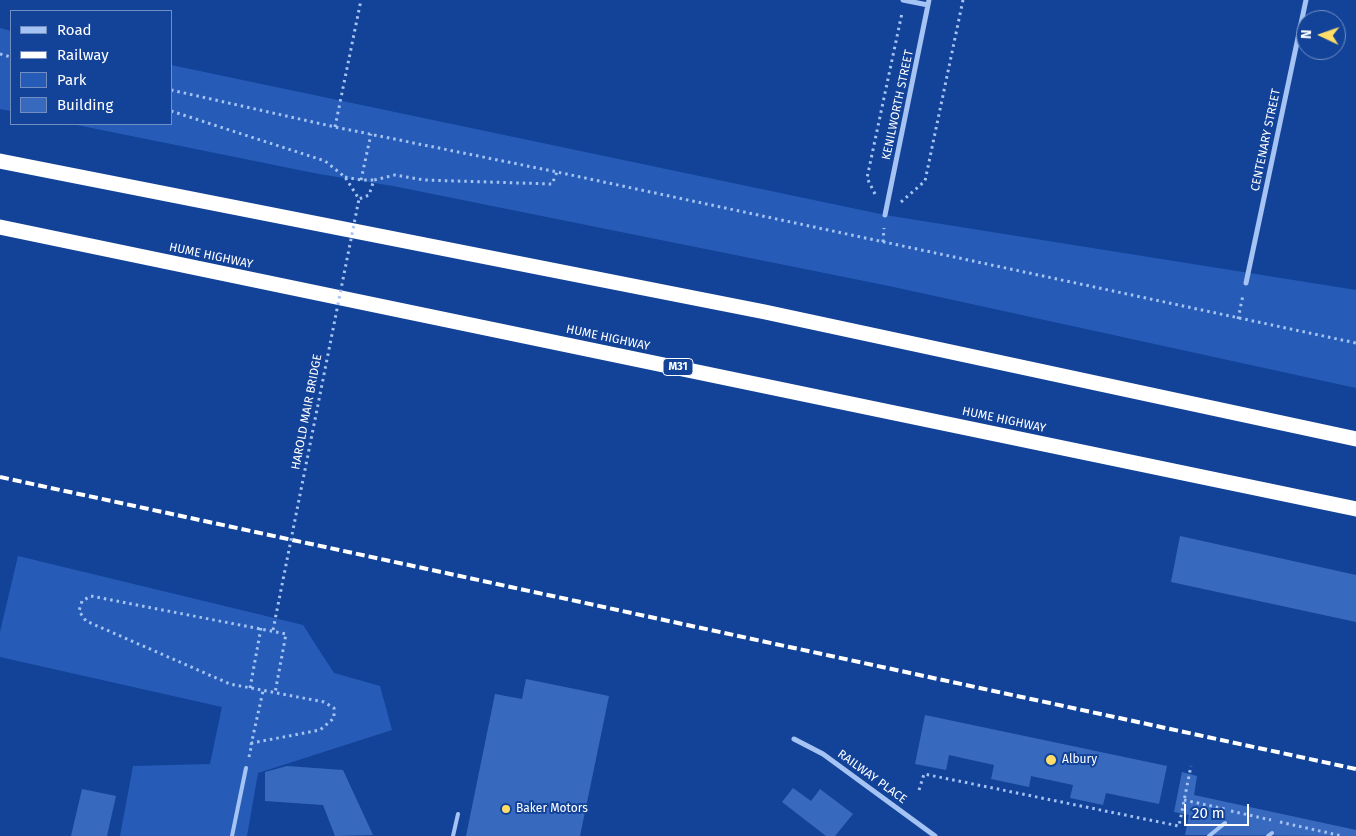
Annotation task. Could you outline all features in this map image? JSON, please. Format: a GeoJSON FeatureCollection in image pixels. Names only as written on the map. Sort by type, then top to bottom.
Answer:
{"type":"FeatureCollection","features":[{"type":"Feature","properties":{"kind":"highway"},"geometry":{"type":"LineString","coordinates":[[0,161],[774,314],[1356,439]]}},
{"type":"Feature","properties":{"kind":"highway","name":"HUME HIGHWAY"},"geometry":{"type":"LineString","coordinates":[[0,227],[1356,509]]}},
{"type":"Feature","properties":{"kind":"street"},"geometry":{"type":"LineString","coordinates":[[902,0],[929,3]]}},
{"type":"Feature","properties":{"kind":"street","name":"CENTENARY STREET"},"geometry":{"type":"LineString","coordinates":[[1246,284],[1306,0]]}},
{"type":"Feature","properties":{"kind":"street","name":"KENILWORTH STREET"},"geometry":{"type":"LineString","coordinates":[[886,215],[929,3]]}},
{"type":"Feature","properties":{"kind":"street","name":"RAILWAY PLACE"},"geometry":{"type":"LineString","coordinates":[[794,740],[814,748],[935,836]]}},
{"type":"Feature","properties":{"kind":"lane"},"geometry":{"type":"LineString","coordinates":[[232,836],[246,768]]}},
{"type":"Feature","properties":{"kind":"lane"},"geometry":{"type":"LineString","coordinates":[[453,836],[458,814]]}},
{"type":"Feature","properties":{"kind":"lane"},"geometry":{"type":"LineString","coordinates":[[1209,836],[1225,823]]}},
{"type":"Feature","properties":{"kind":"path"},"geometry":{"type":"LineString","coordinates":[[335,127],[361,0]]}},
{"type":"Feature","properties":{"kind":"path"},"geometry":{"type":"LineString","coordinates":[[172,90],[335,127],[557,172],[1356,344]]}},
{"type":"Feature","properties":{"kind":"path"},"geometry":{"type":"LineString","coordinates":[[172,111],[326,161],[344,177],[359,199],[369,195],[374,180]]}},
{"type":"Feature","properties":{"kind":"path"},"geometry":{"type":"LineString","coordinates":[[361,180],[371,134]]}},
{"type":"Feature","properties":{"kind":"path"},"geometry":{"type":"LineString","coordinates":[[344,177],[374,180],[395,175],[424,180],[552,184],[557,172]]}},
{"type":"Feature","properties":{"kind":"path","name":"HAROLD MAIR BRIDGE"},"geometry":{"type":"LineString","coordinates":[[273,630],[359,199]]}},
{"type":"Feature","properties":{"kind":"path"},"geometry":{"type":"LineString","coordinates":[[1238,319],[1246,284]]}},
{"type":"Feature","properties":{"kind":"path"},"geometry":{"type":"LineString","coordinates":[[252,743],[320,730],[334,718],[334,708],[324,702],[274,693],[230,684],[86,621],[79,611],[82,601],[91,596],[286,634],[274,693]]}},
{"type":"Feature","properties":{"kind":"path"},"geometry":{"type":"LineString","coordinates":[[250,688],[261,628]]}},
{"type":"Feature","properties":{"kind":"path"},"geometry":{"type":"LineString","coordinates":[[246,768],[263,690]]}},
{"type":"Feature","properties":{"kind":"path"},"geometry":{"type":"LineString","coordinates":[[918,790],[924,774],[1179,826],[1192,766]]}},
{"type":"Feature","properties":{"kind":"path"},"geometry":{"type":"LineString","coordinates":[[1184,800],[1342,836]]}},
{"type":"Feature","properties":{"kind":"green space"},"geometry":{"type":"Polygon","coordinates":[[[0,28],[10,31],[10,111],[0,109],[0,28]]]}},
{"type":"Feature","properties":{"kind":"green space"},"geometry":{"type":"Polygon","coordinates":[[[172,65],[885,215],[1356,290],[1356,388],[889,286],[393,186],[319,174],[77,125],[172,125],[172,65]]]}},
{"type":"Feature","properties":{"kind":"green space"},"geometry":{"type":"Polygon","coordinates":[[[18,556],[303,625],[334,673],[380,686],[392,730],[258,773],[247,836],[120,836],[133,766],[210,764],[222,707],[0,657],[0,632],[18,556]]]}},
{"type":"Feature","properties":{"kind":"building"},"geometry":{"type":"Polygon","coordinates":[[[1180,536],[1356,575],[1356,622],[1171,582],[1180,536]]]}},
{"type":"Feature","properties":{"kind":"building"},"geometry":{"type":"Polygon","coordinates":[[[526,679],[609,696],[580,836],[466,836],[495,694],[522,699],[526,679]]]}},
{"type":"Feature","properties":{"kind":"building","name":"Albury"},"geometry":{"type":"Polygon","coordinates":[[[925,715],[1167,766],[1159,804],[1106,793],[1103,805],[1070,798],[1073,785],[1031,776],[1029,787],[991,779],[994,765],[949,755],[946,770],[915,764],[925,715]]]}},
{"type":"Feature","properties":{"kind":"building"},"geometry":{"type":"Polygon","coordinates":[[[287,766],[343,770],[373,835],[335,836],[323,805],[265,801],[265,772],[287,766]]]}},
{"type":"Feature","properties":{"kind":"building"},"geometry":{"type":"Polygon","coordinates":[[[1182,772],[1197,776],[1194,795],[1356,830],[1356,836],[1185,835],[1189,815],[1174,812],[1182,772]]]}},
{"type":"Feature","properties":{"kind":"building"},"geometry":{"type":"Polygon","coordinates":[[[793,788],[811,801],[820,789],[853,814],[835,836],[826,836],[782,802],[793,788]]]}},
{"type":"Feature","properties":{"kind":"building"},"geometry":{"type":"Polygon","coordinates":[[[82,789],[116,796],[107,836],[71,836],[82,789]]]}},
{"type":"Feature","properties":{"kind":"railway"},"geometry":{"type":"LineString","coordinates":[[0,477],[1356,769]]}},
{"type":"Feature","properties":{"kind":"place","name":"Albury"},"geometry":{"type":"Point","coordinates":[1051,760]}},
{"type":"Feature","properties":{"kind":"place","name":"Baker Motors"},"geometry":{"type":"Point","coordinates":[506,809]}}]}
